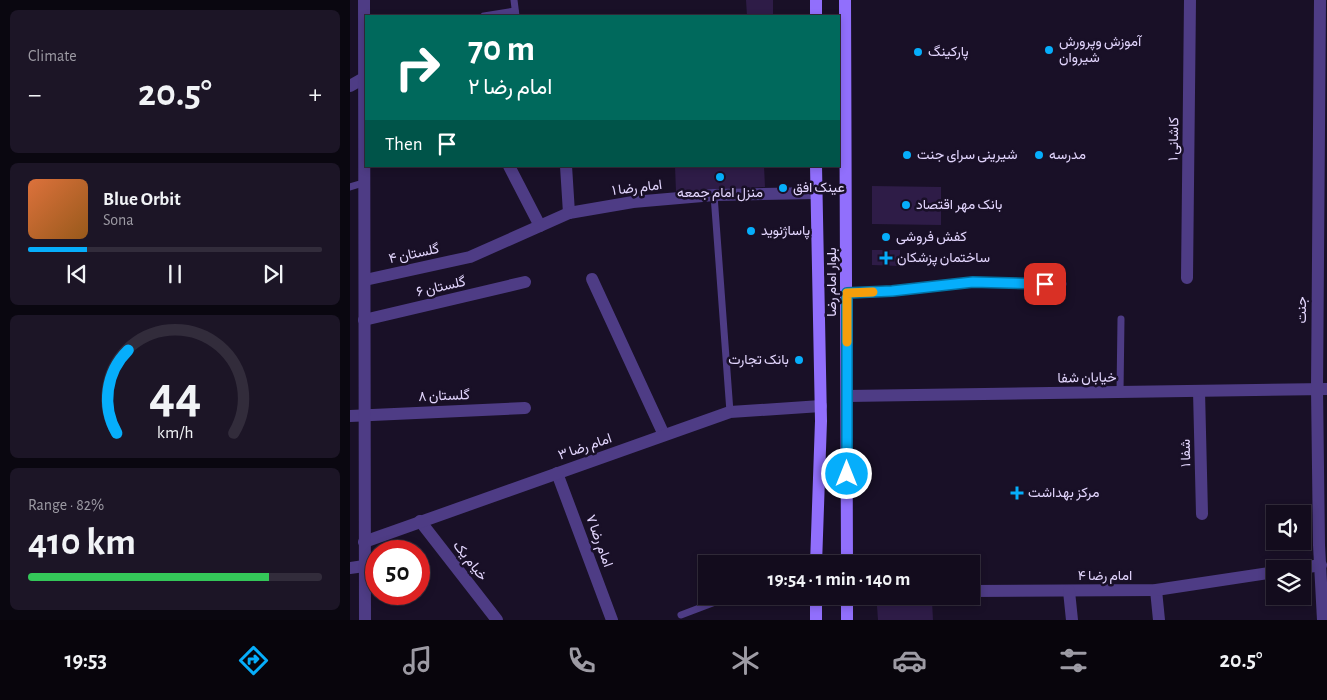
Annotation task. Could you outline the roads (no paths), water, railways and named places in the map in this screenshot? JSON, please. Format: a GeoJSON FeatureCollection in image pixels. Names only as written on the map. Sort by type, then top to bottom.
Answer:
{"type":"FeatureCollection","features":[{"type":"Feature","properties":{"kind":"main road"},"geometry":{"type":"LineString","coordinates":[[816,0],[816,15]]}},
{"type":"Feature","properties":{"kind":"main road","name":"بلوار امام رضا"},"geometry":{"type":"LineString","coordinates":[[845,0],[847,555]]}},
{"type":"Feature","properties":{"kind":"main road","name":"بلوار امام رضا"},"geometry":{"type":"LineString","coordinates":[[816,167],[820,406],[816,555]]}},
{"type":"Feature","properties":{"kind":"main road"},"geometry":{"type":"LineString","coordinates":[[816,605],[816,620]]}},
{"type":"Feature","properties":{"kind":"main road"},"geometry":{"type":"LineString","coordinates":[[847,605],[847,620]]}},
{"type":"Feature","properties":{"kind":"street"},"geometry":{"type":"LineString","coordinates":[[364,0],[364,620]]}},
{"type":"Feature","properties":{"kind":"street","name":"کاشانی ۱"},"geometry":{"type":"LineString","coordinates":[[1188,278],[1190,0]]}},
{"type":"Feature","properties":{"kind":"street","name":"جنت"},"geometry":{"type":"LineString","coordinates":[[1320,0],[1324,63],[1322,206],[1323,545],[1321,565],[1325,587],[1323,620]]}},
{"type":"Feature","properties":{"kind":"street"},"geometry":{"type":"LineString","coordinates":[[350,86],[364,78]]}},
{"type":"Feature","properties":{"kind":"street"},"geometry":{"type":"LineString","coordinates":[[510,167],[540,226]]}},
{"type":"Feature","properties":{"kind":"street"},"geometry":{"type":"LineString","coordinates":[[566,167],[569,213]]}},
{"type":"Feature","properties":{"kind":"street","name":"امام رضا ۱"},"geometry":{"type":"LineString","coordinates":[[470,257],[569,213],[633,202],[714,195],[816,192]]}},
{"type":"Feature","properties":{"kind":"street","name":"گلستان ۴"},"geometry":{"type":"LineString","coordinates":[[364,280],[470,257]]}},
{"type":"Feature","properties":{"kind":"street"},"geometry":{"type":"LineString","coordinates":[[592,279],[664,435]]}},
{"type":"Feature","properties":{"kind":"street","name":"گلستان ۶"},"geometry":{"type":"LineString","coordinates":[[364,320],[524,282]]}},
{"type":"Feature","properties":{"kind":"street","name":"خیابان شفا"},"geometry":{"type":"LineString","coordinates":[[847,396],[1322,389]]}},
{"type":"Feature","properties":{"kind":"street","name":"شفا ۱"},"geometry":{"type":"LineString","coordinates":[[1199,391],[1202,514]]}},
{"type":"Feature","properties":{"kind":"street","name":"امام رضا ۳"},"geometry":{"type":"LineString","coordinates":[[364,542],[730,412],[820,406]]}},
{"type":"Feature","properties":{"kind":"street","name":"گلستان ۸"},"geometry":{"type":"LineString","coordinates":[[350,416],[525,408]]}},
{"type":"Feature","properties":{"kind":"street","name":"امام رضا ۷"},"geometry":{"type":"LineString","coordinates":[[558,473],[612,620]]}},
{"type":"Feature","properties":{"kind":"street","name":"خیام یک"},"geometry":{"type":"LineString","coordinates":[[420,521],[497,620]]}},
{"type":"Feature","properties":{"kind":"street"},"geometry":{"type":"LineString","coordinates":[[1311,567],[1321,565]]}},
{"type":"Feature","properties":{"kind":"street"},"geometry":{"type":"LineString","coordinates":[[350,568],[364,566]]}},
{"type":"Feature","properties":{"kind":"street","name":"امام رضا ۴"},"geometry":{"type":"LineString","coordinates":[[980,591],[1156,590],[1266,573]]}},
{"type":"Feature","properties":{"kind":"street"},"geometry":{"type":"LineString","coordinates":[[1156,590],[1159,620]]}},
{"type":"Feature","properties":{"kind":"street"},"geometry":{"type":"LineString","coordinates":[[1069,591],[1072,620]]}},
{"type":"Feature","properties":{"kind":"lane"},"geometry":{"type":"LineString","coordinates":[[494,15],[515,13],[514,0]]}},
{"type":"Feature","properties":{"kind":"lane"},"geometry":{"type":"LineString","coordinates":[[350,187],[363,183]]}},
{"type":"Feature","properties":{"kind":"lane"},"geometry":{"type":"LineString","coordinates":[[714,195],[730,412]]}},
{"type":"Feature","properties":{"kind":"lane"},"geometry":{"type":"LineString","coordinates":[[847,293],[892,291],[973,282],[1063,284]]}},
{"type":"Feature","properties":{"kind":"lane"},"geometry":{"type":"LineString","coordinates":[[1120,392],[1121,319]]}},
{"type":"Feature","properties":{"kind":"lane"},"geometry":{"type":"LineString","coordinates":[[681,615],[707,605]]}},
{"type":"Feature","properties":{"kind":"place","name":"آموزش وپرورش شیروان"},"geometry":{"type":"Point","coordinates":[1049,50]}},
{"type":"Feature","properties":{"kind":"place","name":"پارکینگ"},"geometry":{"type":"Point","coordinates":[918,52]}},
{"type":"Feature","properties":{"kind":"place","name":"شیرینی سرای جنت"},"geometry":{"type":"Point","coordinates":[907,155]}},
{"type":"Feature","properties":{"kind":"place","name":"مدرسه"},"geometry":{"type":"Point","coordinates":[1039,155]}},
{"type":"Feature","properties":{"kind":"place","name":"منزل امام جمعه"},"geometry":{"type":"Point","coordinates":[720,177]}},
{"type":"Feature","properties":{"kind":"place","name":"عینک افق"},"geometry":{"type":"Point","coordinates":[783,188]}},
{"type":"Feature","properties":{"kind":"place","name":"بانک مهر اقتصاد"},"geometry":{"type":"Point","coordinates":[906,205]}},
{"type":"Feature","properties":{"kind":"place","name":"پاساژنوید"},"geometry":{"type":"Point","coordinates":[751,231]}},
{"type":"Feature","properties":{"kind":"place","name":"کفش فروشی"},"geometry":{"type":"Point","coordinates":[886,237]}},
{"type":"Feature","properties":{"kind":"place","name":"ساختمان پزشکان"},"geometry":{"type":"Point","coordinates":[886,258]}},
{"type":"Feature","properties":{"kind":"place","name":"بانک تجارت"},"geometry":{"type":"Point","coordinates":[799,360]}},
{"type":"Feature","properties":{"kind":"place","name":"مرکز بهداشت"},"geometry":{"type":"Point","coordinates":[1017,493]}}]}
